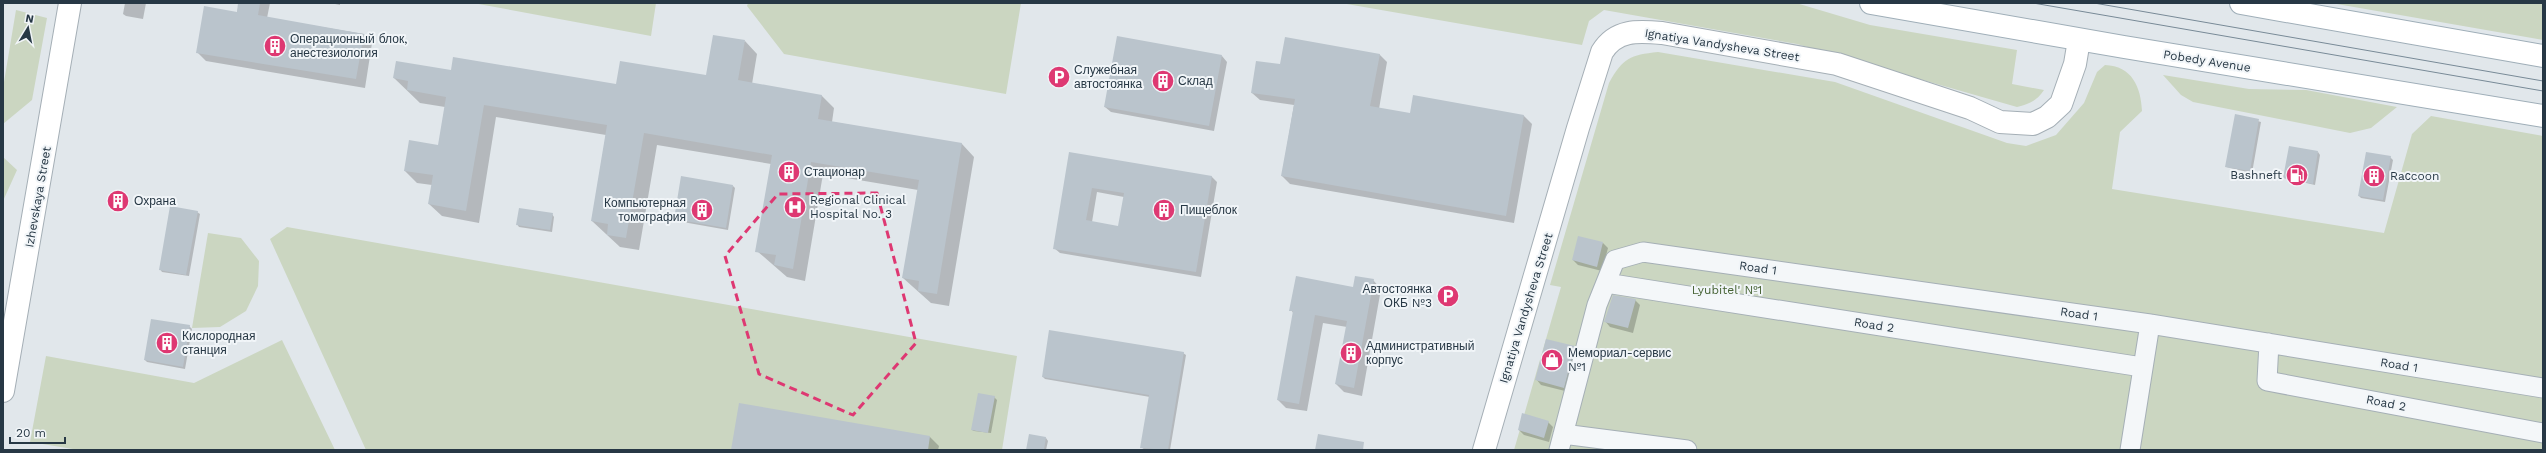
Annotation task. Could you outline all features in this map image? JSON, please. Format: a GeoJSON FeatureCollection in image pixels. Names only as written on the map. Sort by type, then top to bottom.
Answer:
{"type":"FeatureCollection","features":[{"type":"Feature","properties":{"kind":"street","name":"Izhevskaya Street"},"geometry":{"type":"LineString","coordinates":[[3,391],[70,3]]}},
{"type":"Feature","properties":{"kind":"street","name":"Pobedy Avenue"},"geometry":{"type":"LineString","coordinates":[[1871,3],[2079,40],[2543,116]]}},
{"type":"Feature","properties":{"kind":"street"},"geometry":{"type":"LineString","coordinates":[[2241,3],[2543,56]]}},
{"type":"Feature","properties":{"kind":"street","name":"Ignatiya Vandysheva Street"},"geometry":{"type":"LineString","coordinates":[[1484,450],[1578,128],[1602,52],[1608,43],[1620,35],[1635,31],[1662,33],[1837,64],[1970,108],[2000,122],[2033,124],[2048,116],[2061,104],[2075,64],[2079,40]]}},
{"type":"Feature","properties":{"kind":"street","name":"Road 1"},"geometry":{"type":"LineString","coordinates":[[1606,283],[1615,260],[1643,252],[2150,324],[2543,388]]}},
{"type":"Feature","properties":{"kind":"street"},"geometry":{"type":"LineString","coordinates":[[1606,283],[1597,305],[1561,442],[1687,450]]}},
{"type":"Feature","properties":{"kind":"street","name":"Road 2"},"geometry":{"type":"LineString","coordinates":[[1606,283],[2142,367]]}},
{"type":"Feature","properties":{"kind":"street"},"geometry":{"type":"LineString","coordinates":[[2130,450],[2150,324]]}},
{"type":"Feature","properties":{"kind":"street","name":"Road 2"},"geometry":{"type":"LineString","coordinates":[[2269,343],[2267,381],[2543,433]]}},
{"type":"Feature","properties":{"kind":"highlighted area"},"geometry":{"type":"Polygon","coordinates":[[[877,193],[916,343],[853,415],[759,374],[725,256],[778,194],[877,193]]]}},
{"type":"Feature","properties":{"kind":"green space"},"geometry":{"type":"Polygon","coordinates":[[[473,3],[656,3],[651,36],[473,3]]]}},
{"type":"Feature","properties":{"kind":"green space"},"geometry":{"type":"Polygon","coordinates":[[[748,3],[1021,3],[1006,94],[784,54],[747,6],[748,3]]]}},
{"type":"Feature","properties":{"kind":"green space"},"geometry":{"type":"Polygon","coordinates":[[[1341,3],[1796,3],[1870,25],[2017,50],[2012,84],[2044,90],[2039,97],[2032,102],[2017,107],[1797,44],[1604,10],[1589,21],[1582,45],[1341,3]]]}},
{"type":"Feature","properties":{"kind":"green space"},"geometry":{"type":"Polygon","coordinates":[[[2331,3],[2543,3],[2543,40],[2331,3]]]}},
{"type":"Feature","properties":{"kind":"green space"},"geometry":{"type":"Polygon","coordinates":[[[16,10],[47,18],[32,100],[3,124],[3,88],[16,10]]]}},
{"type":"Feature","properties":{"kind":"green space","name":"Lyubitel' №1"},"geometry":{"type":"Polygon","coordinates":[[[1658,52],[1835,82],[2007,143],[2026,146],[2056,135],[2084,103],[2097,72],[2105,65],[2114,66],[2122,69],[2133,79],[2140,94],[2142,111],[2120,132],[2112,189],[2384,233],[2412,134],[2431,116],[2543,136],[2543,450],[1514,450],[1561,287],[1550,285],[1609,83],[1619,68],[1628,59],[1658,52]]]}},
{"type":"Feature","properties":{"kind":"green space"},"geometry":{"type":"Polygon","coordinates":[[[2163,75],[2249,89],[2306,90],[2397,107],[2371,128],[2350,133],[2193,102],[2181,95],[2163,75]]]}},
{"type":"Feature","properties":{"kind":"green space"},"geometry":{"type":"Polygon","coordinates":[[[3,157],[17,170],[3,201],[3,157]]]}},
{"type":"Feature","properties":{"kind":"green space"},"geometry":{"type":"Polygon","coordinates":[[[287,227],[1017,356],[1002,450],[366,450],[270,239],[287,227]]]}},
{"type":"Feature","properties":{"kind":"green space"},"geometry":{"type":"Polygon","coordinates":[[[208,233],[241,238],[259,261],[258,286],[246,311],[220,327],[192,328],[208,233]]]}},
{"type":"Feature","properties":{"kind":"green space"},"geometry":{"type":"Polygon","coordinates":[[[282,340],[335,450],[79,450],[30,442],[46,356],[194,383],[282,340]]]}},
{"type":"Feature","properties":{"kind":"building","name":"Операционный блок, анестезиология"},"geometry":{"type":"Polygon","coordinates":[[[238,3],[260,3],[258,15],[364,34],[356,79],[196,53],[204,6],[237,12],[238,3]]]}},
{"type":"Feature","properties":{"kind":"building","name":"Стационар"},"geometry":{"type":"Polygon","coordinates":[[[713,35],[745,40],[738,80],[822,95],[818,119],[962,143],[937,294],[918,291],[919,281],[902,278],[919,180],[811,162],[793,269],[774,265],[776,255],[755,252],[772,155],[644,133],[626,238],[607,235],[608,224],[591,221],[607,125],[484,105],[466,211],[428,204],[433,175],[404,171],[409,140],[438,145],[446,97],[407,90],[408,81],[393,78],[396,61],[451,70],[453,57],[616,84],[620,61],[706,75],[713,35]]]}},
{"type":"Feature","properties":{"kind":"building","name":"Склад"},"geometry":{"type":"Polygon","coordinates":[[[1117,36],[1222,55],[1209,126],[1104,107],[1117,36]]]}},
{"type":"Feature","properties":{"kind":"building"},"geometry":{"type":"Polygon","coordinates":[[[1285,37],[1380,54],[1370,106],[1410,113],[1413,95],[1524,115],[1506,216],[1281,176],[1295,99],[1251,93],[1256,61],[1280,64],[1285,37]]]}},
{"type":"Feature","properties":{"kind":"building"},"geometry":{"type":"Polygon","coordinates":[[[2235,114],[2259,119],[2250,171],[2225,167],[2235,114]]]}},
{"type":"Feature","properties":{"kind":"building"},"geometry":{"type":"Polygon","coordinates":[[[2289,146],[2318,151],[2313,184],[2283,178],[2289,146]]]}},
{"type":"Feature","properties":{"kind":"building","name":"Пищеблок"},"geometry":{"type":"Polygon","coordinates":[[[1069,152],[1212,176],[1196,272],[1053,249],[1069,152]],[[1092,188],[1086,220],[1118,226],[1124,193],[1092,188]]]}},
{"type":"Feature","properties":{"kind":"building","name":"Raсcoon"},"geometry":{"type":"Polygon","coordinates":[[[2366,152],[2391,156],[2383,200],[2358,196],[2366,152]]]}},
{"type":"Feature","properties":{"kind":"building","name":"Компьютерная томография"},"geometry":{"type":"Polygon","coordinates":[[[681,176],[733,185],[726,228],[674,219],[681,176]]]}},
{"type":"Feature","properties":{"kind":"building"},"geometry":{"type":"Polygon","coordinates":[[[170,206],[198,211],[186,275],[159,270],[170,206]]]}},
{"type":"Feature","properties":{"kind":"building"},"geometry":{"type":"Polygon","coordinates":[[[519,208],[553,213],[550,230],[516,225],[519,208]]]}},
{"type":"Feature","properties":{"kind":"building"},"geometry":{"type":"Polygon","coordinates":[[[1578,236],[1603,242],[1597,267],[1572,260],[1578,236]]]}},
{"type":"Feature","properties":{"kind":"building","name":"Административный корпус"},"geometry":{"type":"Polygon","coordinates":[[[1296,276],[1353,287],[1355,276],[1374,279],[1354,388],[1335,384],[1347,321],[1315,315],[1299,404],[1277,400],[1293,311],[1289,311],[1296,276]]]}},
{"type":"Feature","properties":{"kind":"building"},"geometry":{"type":"Polygon","coordinates":[[[1613,295],[1636,299],[1628,328],[1604,322],[1613,295]]]}},
{"type":"Feature","properties":{"kind":"building","name":"Кислородная станция"},"geometry":{"type":"Polygon","coordinates":[[[151,319],[190,325],[183,367],[144,360],[151,319]]]}},
{"type":"Feature","properties":{"kind":"building"},"geometry":{"type":"Polygon","coordinates":[[[1049,330],[1184,352],[1168,450],[1140,448],[1149,395],[1042,377],[1049,330]]]}},
{"type":"Feature","properties":{"kind":"building"},"geometry":{"type":"Polygon","coordinates":[[[1546,339],[1575,346],[1564,388],[1535,380],[1546,339]]]}},
{"type":"Feature","properties":{"kind":"building"},"geometry":{"type":"Polygon","coordinates":[[[978,393],[995,396],[988,433],[971,430],[978,393]]]}},
{"type":"Feature","properties":{"kind":"building"},"geometry":{"type":"Polygon","coordinates":[[[739,403],[930,436],[928,450],[731,450],[739,403]]]}},
{"type":"Feature","properties":{"kind":"building"},"geometry":{"type":"Polygon","coordinates":[[[1522,413],[1549,421],[1544,438],[1518,430],[1522,413]]]}},
{"type":"Feature","properties":{"kind":"building"},"geometry":{"type":"Polygon","coordinates":[[[1029,434],[1046,437],[1044,450],[1026,450],[1029,434]]]}},
{"type":"Feature","properties":{"kind":"building"},"geometry":{"type":"Polygon","coordinates":[[[1318,434],[1364,442],[1363,450],[1315,450],[1318,434]]]}},
{"type":"Feature","properties":{"kind":"tram line"},"geometry":{"type":"LineString","coordinates":[[2033,3],[2543,91]]}},
{"type":"Feature","properties":{"kind":"tram line"},"geometry":{"type":"LineString","coordinates":[[2094,3],[2543,81]]}},
{"type":"Feature","properties":{"kind":"place","name":"Операционный блок, анестезиология"},"geometry":{"type":"Point","coordinates":[275,46]}},
{"type":"Feature","properties":{"kind":"place","name":"Служебная автостоянка"},"geometry":{"type":"Point","coordinates":[1059,77]}},
{"type":"Feature","properties":{"kind":"place","name":"Склад"},"geometry":{"type":"Point","coordinates":[1163,81]}},
{"type":"Feature","properties":{"kind":"place","name":"Стационар"},"geometry":{"type":"Point","coordinates":[789,172]}},
{"type":"Feature","properties":{"kind":"place","name":"Bashneft"},"geometry":{"type":"Point","coordinates":[2297,175]}},
{"type":"Feature","properties":{"kind":"place","name":"Raсcoon"},"geometry":{"type":"Point","coordinates":[2374,176]}},
{"type":"Feature","properties":{"kind":"place","name":"Охрана"},"geometry":{"type":"Point","coordinates":[118,201]}},
{"type":"Feature","properties":{"kind":"place","name":"Regional Clinical Hospital No. 3"},"geometry":{"type":"Point","coordinates":[795,207]}},
{"type":"Feature","properties":{"kind":"place","name":"Компьютерная томография"},"geometry":{"type":"Point","coordinates":[702,210]}},
{"type":"Feature","properties":{"kind":"place","name":"Пищеблок"},"geometry":{"type":"Point","coordinates":[1164,210]}},
{"type":"Feature","properties":{"kind":"place","name":"Автостоянка ОКБ №3"},"geometry":{"type":"Point","coordinates":[1448,296]}},
{"type":"Feature","properties":{"kind":"place","name":"Кислородная станция"},"geometry":{"type":"Point","coordinates":[167,343]}},
{"type":"Feature","properties":{"kind":"place","name":"Административный корпус"},"geometry":{"type":"Point","coordinates":[1351,353]}},
{"type":"Feature","properties":{"kind":"place","name":"Мемориал-сервис №1"},"geometry":{"type":"Point","coordinates":[1552,360]}}]}
